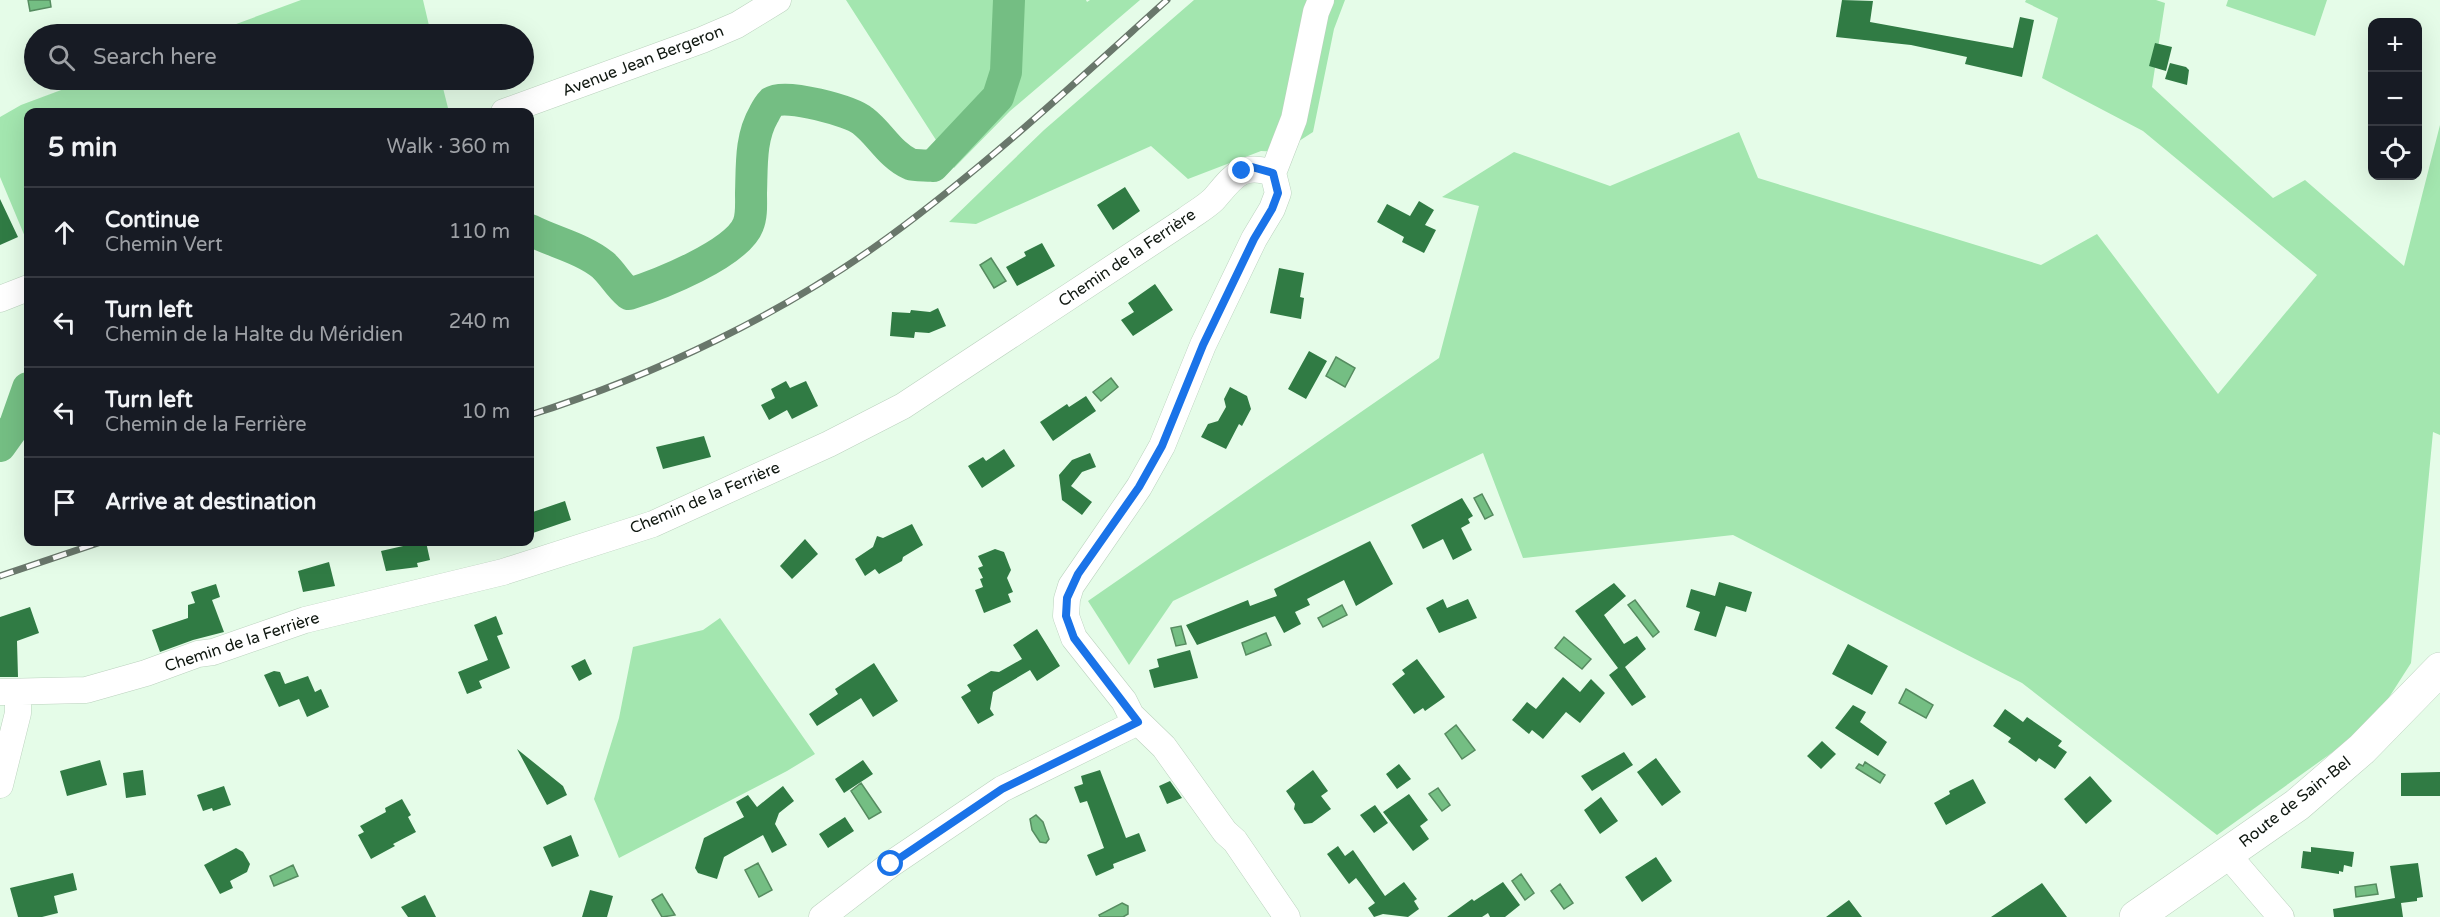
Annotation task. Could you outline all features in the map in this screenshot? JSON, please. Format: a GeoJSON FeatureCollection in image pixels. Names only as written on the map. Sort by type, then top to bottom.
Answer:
{"type":"FeatureCollection","features":[{"type":"Feature","properties":{"kind":"main road","name":"Route de Sain-Bel"},"geometry":{"type":"LineString","coordinates":[[2136,917],[2232,859],[2362,749],[2440,669]]}},
{"type":"Feature","properties":{"kind":"main road","name":"Route de Sain-Bel"},"geometry":{"type":"LineString","coordinates":[[2157,917],[2232,859],[2370,761],[2440,688]]}},
{"type":"Feature","properties":{"kind":"street","name":"Avenue Jean Bergeron"},"geometry":{"type":"LineString","coordinates":[[515,108],[702,40],[737,25],[777,0]]}},
{"type":"Feature","properties":{"kind":"street"},"geometry":{"type":"LineString","coordinates":[[1287,917],[1236,841],[1225,832],[1164,747],[1138,722],[1074,638],[1066,616],[1067,598],[1078,574],[1139,487],[1162,446],[1203,345],[1254,239],[1272,209],[1278,193],[1273,173],[1294,119],[1316,12],[1322,0]]}},
{"type":"Feature","properties":{"kind":"street","name":"Chemin de la Ferrière"},"geometry":{"type":"LineString","coordinates":[[9,692],[86,690],[146,674],[198,654],[213,652],[305,620],[502,572],[653,524],[829,444],[903,406],[1187,219],[1212,201],[1227,182],[1242,171],[1252,167],[1273,173]]}},
{"type":"Feature","properties":{"kind":"street"},"geometry":{"type":"LineString","coordinates":[[0,299],[24,290]]}},
{"type":"Feature","properties":{"kind":"street"},"geometry":{"type":"LineString","coordinates":[[0,785],[18,713],[9,692]]}},
{"type":"Feature","properties":{"kind":"street"},"geometry":{"type":"LineString","coordinates":[[822,917],[891,864],[1002,789],[1138,722]]}},
{"type":"Feature","properties":{"kind":"street"},"geometry":{"type":"LineString","coordinates":[[2232,859],[2282,917]]}},
{"type":"Feature","properties":{"kind":"shaded area"},"geometry":{"type":"Polygon","coordinates":[[[28,0],[50,0],[51,7],[30,11],[28,0]]]}},
{"type":"Feature","properties":{"kind":"shaded area"},"geometry":{"type":"Polygon","coordinates":[[[301,0],[423,0],[429,24],[236,24],[301,0]]]}},
{"type":"Feature","properties":{"kind":"shaded area"},"geometry":{"type":"Polygon","coordinates":[[[846,0],[1086,0],[1087,2],[1090,0],[1140,0],[1010,111],[954,168],[846,0]]]}},
{"type":"Feature","properties":{"kind":"shaded area"},"geometry":{"type":"Polygon","coordinates":[[[1194,0],[1345,0],[1334,29],[1313,132],[1282,152],[1261,151],[1188,179],[1151,146],[976,224],[949,222],[1044,130],[1194,0]]]}},
{"type":"Feature","properties":{"kind":"shaded area"},"geometry":{"type":"Polygon","coordinates":[[[2026,0],[2156,0],[2165,3],[2152,87],[2273,198],[2305,180],[2404,266],[2440,125],[2440,435],[2433,432],[2411,663],[2372,724],[2217,835],[2022,683],[1733,535],[1523,558],[1483,453],[1173,601],[1129,665],[1088,601],[1439,358],[1479,206],[1442,197],[1514,152],[1610,186],[1739,132],[1758,178],[2041,265],[2097,234],[2218,394],[2317,275],[2143,131],[2042,78],[2058,18],[2025,2],[2026,0]]]}},
{"type":"Feature","properties":{"kind":"shaded area"},"geometry":{"type":"Polygon","coordinates":[[[2228,0],[2327,0],[2315,36],[2226,6],[2228,0]]]}},
{"type":"Feature","properties":{"kind":"shaded area"},"geometry":{"type":"Polygon","coordinates":[[[61,90],[444,90],[448,108],[24,108],[24,234],[0,177],[0,117],[21,105],[61,90]]]}},
{"type":"Feature","properties":{"kind":"shaded area"},"geometry":{"type":"Polygon","coordinates":[[[991,258],[1006,281],[994,288],[980,265],[991,258]]]}},
{"type":"Feature","properties":{"kind":"shaded area"},"geometry":{"type":"Polygon","coordinates":[[[1336,357],[1355,368],[1345,387],[1326,376],[1336,357]]]}},
{"type":"Feature","properties":{"kind":"shaded area"},"geometry":{"type":"Polygon","coordinates":[[[1111,378],[1118,387],[1101,401],[1093,392],[1111,378]]]}},
{"type":"Feature","properties":{"kind":"shaded area"},"geometry":{"type":"Polygon","coordinates":[[[1482,494],[1493,515],[1485,519],[1474,498],[1482,494]]]}},
{"type":"Feature","properties":{"kind":"shaded area"},"geometry":{"type":"Polygon","coordinates":[[[1635,600],[1659,632],[1653,637],[1628,605],[1635,600]]]}},
{"type":"Feature","properties":{"kind":"shaded area"},"geometry":{"type":"Polygon","coordinates":[[[1342,605],[1347,615],[1323,627],[1318,618],[1342,605]]]}},
{"type":"Feature","properties":{"kind":"shaded area"},"geometry":{"type":"Polygon","coordinates":[[[720,618],[815,754],[787,771],[619,858],[594,799],[619,718],[633,647],[703,630],[720,618]]]}},
{"type":"Feature","properties":{"kind":"shaded area"},"geometry":{"type":"Polygon","coordinates":[[[1181,626],[1186,644],[1176,646],[1171,628],[1181,626]]]}},
{"type":"Feature","properties":{"kind":"shaded area"},"geometry":{"type":"Polygon","coordinates":[[[1266,633],[1271,645],[1246,655],[1242,643],[1266,633]]]}},
{"type":"Feature","properties":{"kind":"shaded area"},"geometry":{"type":"Polygon","coordinates":[[[1564,637],[1591,659],[1582,669],[1555,648],[1564,637]]]}},
{"type":"Feature","properties":{"kind":"shaded area"},"geometry":{"type":"Polygon","coordinates":[[[1906,689],[1933,705],[1926,718],[1899,703],[1906,689]]]}},
{"type":"Feature","properties":{"kind":"shaded area"},"geometry":{"type":"Polygon","coordinates":[[[1456,725],[1475,750],[1462,759],[1445,734],[1456,725]]]}},
{"type":"Feature","properties":{"kind":"shaded area"},"geometry":{"type":"Polygon","coordinates":[[[1865,762],[1885,775],[1880,783],[1856,768],[1859,764],[1863,766],[1865,762]]]}},
{"type":"Feature","properties":{"kind":"shaded area"},"geometry":{"type":"Polygon","coordinates":[[[861,783],[881,812],[869,819],[851,791],[861,783]]]}},
{"type":"Feature","properties":{"kind":"shaded area"},"geometry":{"type":"Polygon","coordinates":[[[1438,788],[1450,805],[1442,811],[1429,794],[1438,788]]]}},
{"type":"Feature","properties":{"kind":"shaded area"},"geometry":{"type":"Polygon","coordinates":[[[1036,815],[1043,822],[1049,839],[1046,843],[1040,842],[1032,830],[1030,819],[1036,815]]]}},
{"type":"Feature","properties":{"kind":"shaded area"},"geometry":{"type":"Polygon","coordinates":[[[758,863],[772,890],[759,897],[745,870],[758,863]]]}},
{"type":"Feature","properties":{"kind":"shaded area"},"geometry":{"type":"Polygon","coordinates":[[[293,865],[298,876],[274,886],[270,876],[293,865]]]}},
{"type":"Feature","properties":{"kind":"shaded area"},"geometry":{"type":"Polygon","coordinates":[[[1521,874],[1534,893],[1525,900],[1512,881],[1521,874]]]}},
{"type":"Feature","properties":{"kind":"shaded area"},"geometry":{"type":"Polygon","coordinates":[[[1560,884],[1573,903],[1564,909],[1551,891],[1560,884]]]}},
{"type":"Feature","properties":{"kind":"shaded area"},"geometry":{"type":"Polygon","coordinates":[[[2376,884],[2378,894],[2356,897],[2355,887],[2376,884]]]}},
{"type":"Feature","properties":{"kind":"shaded area"},"geometry":{"type":"Polygon","coordinates":[[[662,894],[675,915],[662,917],[652,900],[662,894]]]}},
{"type":"Feature","properties":{"kind":"shaded area"},"geometry":{"type":"Polygon","coordinates":[[[1122,903],[1128,906],[1128,914],[1123,917],[1100,917],[1099,915],[1122,903]]]}},
{"type":"Feature","properties":{"kind":"building"},"geometry":{"type":"Polygon","coordinates":[[[1842,0],[1873,1],[1870,22],[2013,48],[2020,17],[2034,20],[2022,77],[1965,64],[1967,57],[1911,45],[1836,37],[1842,0]]]}},
{"type":"Feature","properties":{"kind":"building"},"geometry":{"type":"Polygon","coordinates":[[[2155,43],[2172,47],[2166,71],[2149,66],[2155,43]]]}},
{"type":"Feature","properties":{"kind":"building"},"geometry":{"type":"Polygon","coordinates":[[[2170,63],[2189,70],[2187,85],[2165,79],[2170,63]]]}},
{"type":"Feature","properties":{"kind":"building"},"geometry":{"type":"Polygon","coordinates":[[[1125,187],[1140,211],[1113,230],[1097,205],[1125,187]]]}},
{"type":"Feature","properties":{"kind":"building"},"geometry":{"type":"Polygon","coordinates":[[[0,199],[18,237],[0,245],[0,199]]]}},
{"type":"Feature","properties":{"kind":"building"},"geometry":{"type":"Polygon","coordinates":[[[1419,201],[1434,210],[1425,225],[1436,230],[1424,253],[1402,242],[1404,237],[1377,222],[1387,204],[1410,216],[1419,201]]]}},
{"type":"Feature","properties":{"kind":"building"},"geometry":{"type":"Polygon","coordinates":[[[1042,243],[1055,266],[1017,286],[1006,267],[1026,256],[1024,252],[1042,243]]]}},
{"type":"Feature","properties":{"kind":"building"},"geometry":{"type":"Polygon","coordinates":[[[1279,268],[1304,273],[1300,297],[1304,298],[1301,319],[1270,313],[1279,268]]]}},
{"type":"Feature","properties":{"kind":"building"},"geometry":{"type":"Polygon","coordinates":[[[1155,284],[1173,310],[1133,336],[1121,320],[1134,312],[1128,303],[1155,284]]]}},
{"type":"Feature","properties":{"kind":"building"},"geometry":{"type":"Polygon","coordinates":[[[938,308],[946,326],[929,333],[915,332],[914,338],[890,336],[892,312],[910,313],[911,310],[930,312],[938,308]]]}},
{"type":"Feature","properties":{"kind":"building"},"geometry":{"type":"Polygon","coordinates":[[[1309,351],[1327,361],[1306,399],[1288,389],[1309,351]]]}},
{"type":"Feature","properties":{"kind":"building"},"geometry":{"type":"Polygon","coordinates":[[[786,381],[790,388],[806,381],[818,406],[792,419],[787,410],[769,420],[761,405],[775,398],[771,389],[786,381]]]}},
{"type":"Feature","properties":{"kind":"building"},"geometry":{"type":"Polygon","coordinates":[[[1230,387],[1247,396],[1251,409],[1242,426],[1239,424],[1226,449],[1201,437],[1208,424],[1218,421],[1226,407],[1224,399],[1230,387]]]}},
{"type":"Feature","properties":{"kind":"building"},"geometry":{"type":"Polygon","coordinates":[[[1086,396],[1096,411],[1053,441],[1040,422],[1067,404],[1069,407],[1086,396]]]}},
{"type":"Feature","properties":{"kind":"building"},"geometry":{"type":"Polygon","coordinates":[[[704,436],[711,457],[663,469],[656,447],[704,436]]]}},
{"type":"Feature","properties":{"kind":"building"},"geometry":{"type":"Polygon","coordinates":[[[1004,449],[1015,466],[982,488],[968,466],[983,457],[986,461],[1004,449]]]}},
{"type":"Feature","properties":{"kind":"building"},"geometry":{"type":"Polygon","coordinates":[[[1090,453],[1096,467],[1082,472],[1071,486],[1092,502],[1082,515],[1062,500],[1059,475],[1072,460],[1090,453]]]}},
{"type":"Feature","properties":{"kind":"building"},"geometry":{"type":"Polygon","coordinates":[[[1462,498],[1473,516],[1468,519],[1470,523],[1461,528],[1472,550],[1453,560],[1443,539],[1423,549],[1411,525],[1462,498]]]}},
{"type":"Feature","properties":{"kind":"building"},"geometry":{"type":"Polygon","coordinates":[[[565,501],[571,520],[534,533],[534,512],[565,501]]]}},
{"type":"Feature","properties":{"kind":"building"},"geometry":{"type":"Polygon","coordinates":[[[912,524],[923,545],[903,557],[902,561],[879,574],[875,569],[865,576],[855,559],[873,547],[877,536],[883,538],[912,524]]]}},
{"type":"Feature","properties":{"kind":"building"},"geometry":{"type":"Polygon","coordinates":[[[805,539],[818,554],[792,579],[780,566],[805,539]]]}},
{"type":"Feature","properties":{"kind":"building"},"geometry":{"type":"Polygon","coordinates":[[[1370,541],[1393,584],[1356,606],[1344,580],[1307,599],[1310,605],[1295,612],[1301,624],[1284,633],[1275,616],[1197,645],[1186,625],[1248,600],[1250,606],[1277,596],[1274,589],[1370,541]]]}},
{"type":"Feature","properties":{"kind":"building"},"geometry":{"type":"Polygon","coordinates":[[[403,546],[427,546],[430,560],[417,563],[418,567],[386,571],[381,551],[403,546]]]}},
{"type":"Feature","properties":{"kind":"building"},"geometry":{"type":"Polygon","coordinates":[[[995,549],[1004,552],[1011,570],[1007,578],[1013,592],[1008,594],[1011,602],[984,613],[975,590],[983,587],[980,579],[983,578],[978,568],[983,566],[978,556],[995,549]]]}},
{"type":"Feature","properties":{"kind":"building"},"geometry":{"type":"Polygon","coordinates":[[[329,562],[335,586],[303,592],[298,571],[329,562]]]}},
{"type":"Feature","properties":{"kind":"building"},"geometry":{"type":"Polygon","coordinates":[[[1719,582],[1752,592],[1746,612],[1726,606],[1716,637],[1694,630],[1700,612],[1686,607],[1691,589],[1715,596],[1719,582]]]}},
{"type":"Feature","properties":{"kind":"building"},"geometry":{"type":"Polygon","coordinates":[[[1614,583],[1626,596],[1604,615],[1624,644],[1637,636],[1646,649],[1625,667],[1646,697],[1632,706],[1609,675],[1618,668],[1575,611],[1614,583]]]}},
{"type":"Feature","properties":{"kind":"building"},"geometry":{"type":"Polygon","coordinates":[[[216,584],[220,597],[212,600],[224,632],[160,652],[152,630],[188,618],[188,605],[195,603],[191,592],[216,584]]]}},
{"type":"Feature","properties":{"kind":"building"},"geometry":{"type":"Polygon","coordinates":[[[1443,599],[1447,608],[1468,599],[1477,618],[1439,633],[1426,608],[1443,599]]]}},
{"type":"Feature","properties":{"kind":"building"},"geometry":{"type":"Polygon","coordinates":[[[30,607],[39,633],[17,641],[18,677],[0,677],[0,617],[30,607]]]}},
{"type":"Feature","properties":{"kind":"building"},"geometry":{"type":"Polygon","coordinates":[[[496,616],[503,634],[497,636],[510,668],[479,681],[482,688],[467,694],[458,672],[488,660],[474,625],[496,616]]]}},
{"type":"Feature","properties":{"kind":"building"},"geometry":{"type":"Polygon","coordinates":[[[1037,629],[1060,666],[1037,681],[1030,670],[993,692],[990,709],[994,715],[978,724],[961,697],[971,691],[967,685],[991,671],[999,672],[1022,659],[1013,645],[1037,629]]]}},
{"type":"Feature","properties":{"kind":"building"},"geometry":{"type":"Polygon","coordinates":[[[1848,644],[1888,666],[1872,695],[1832,674],[1848,644]]]}},
{"type":"Feature","properties":{"kind":"building"},"geometry":{"type":"Polygon","coordinates":[[[1190,650],[1198,678],[1154,688],[1149,670],[1159,667],[1157,659],[1190,650]]]}},
{"type":"Feature","properties":{"kind":"building"},"geometry":{"type":"Polygon","coordinates":[[[585,659],[592,674],[579,681],[571,666],[585,659]]]}},
{"type":"Feature","properties":{"kind":"building"},"geometry":{"type":"Polygon","coordinates":[[[1417,659],[1445,697],[1425,711],[1423,708],[1414,714],[1392,684],[1405,674],[1402,670],[1417,659]]]}},
{"type":"Feature","properties":{"kind":"building"},"geometry":{"type":"Polygon","coordinates":[[[874,663],[898,701],[873,717],[861,698],[817,726],[809,714],[838,694],[835,689],[874,663]]]}},
{"type":"Feature","properties":{"kind":"building"},"geometry":{"type":"Polygon","coordinates":[[[274,671],[280,672],[285,684],[308,676],[315,692],[321,689],[329,707],[307,717],[299,699],[279,707],[264,675],[274,671]]]}},
{"type":"Feature","properties":{"kind":"building"},"geometry":{"type":"Polygon","coordinates":[[[1563,677],[1580,692],[1591,679],[1605,693],[1580,723],[1566,712],[1543,739],[1532,730],[1529,734],[1512,720],[1527,702],[1536,709],[1563,677]]]}},
{"type":"Feature","properties":{"kind":"building"},"geometry":{"type":"Polygon","coordinates":[[[1853,705],[1866,712],[1860,722],[1887,742],[1878,756],[1835,728],[1853,705]]]}},
{"type":"Feature","properties":{"kind":"building"},"geometry":{"type":"Polygon","coordinates":[[[2005,709],[2023,722],[2027,717],[2062,741],[2058,746],[2067,752],[2055,769],[2039,758],[2036,762],[2008,742],[2011,738],[1993,726],[2005,709]]]}},
{"type":"Feature","properties":{"kind":"building"},"geometry":{"type":"Polygon","coordinates":[[[1822,741],[1836,754],[1821,769],[1807,756],[1822,741]]]}},
{"type":"Feature","properties":{"kind":"building"},"geometry":{"type":"Polygon","coordinates":[[[517,749],[563,786],[567,795],[547,805],[517,749]]]}},
{"type":"Feature","properties":{"kind":"building"},"geometry":{"type":"Polygon","coordinates":[[[1624,752],[1633,765],[1592,791],[1581,776],[1624,752]]]}},
{"type":"Feature","properties":{"kind":"building"},"geometry":{"type":"Polygon","coordinates":[[[1656,758],[1681,792],[1662,806],[1637,772],[1656,758]]]}},
{"type":"Feature","properties":{"kind":"building"},"geometry":{"type":"Polygon","coordinates":[[[100,760],[107,785],[67,796],[60,771],[100,760]]]}},
{"type":"Feature","properties":{"kind":"building"},"geometry":{"type":"Polygon","coordinates":[[[863,760],[873,774],[844,793],[835,779],[863,760]]]}},
{"type":"Feature","properties":{"kind":"building"},"geometry":{"type":"Polygon","coordinates":[[[1399,764],[1411,779],[1397,789],[1386,774],[1399,764]]]}},
{"type":"Feature","properties":{"kind":"building"},"geometry":{"type":"Polygon","coordinates":[[[143,770],[146,795],[126,798],[123,773],[143,770]]]}},
{"type":"Feature","properties":{"kind":"building"},"geometry":{"type":"Polygon","coordinates":[[[1100,770],[1126,838],[1139,833],[1146,851],[1113,864],[1114,868],[1096,876],[1087,855],[1104,848],[1087,801],[1080,803],[1074,787],[1083,784],[1081,776],[1100,770]]]}},
{"type":"Feature","properties":{"kind":"building"},"geometry":{"type":"Polygon","coordinates":[[[1313,770],[1328,791],[1321,796],[1331,809],[1312,823],[1304,824],[1286,791],[1313,770]]]}},
{"type":"Feature","properties":{"kind":"building"},"geometry":{"type":"Polygon","coordinates":[[[2440,772],[2440,796],[2401,796],[2401,773],[2440,772]]]}},
{"type":"Feature","properties":{"kind":"building"},"geometry":{"type":"Polygon","coordinates":[[[2090,776],[2112,801],[2086,824],[2064,799],[2090,776]]]}},
{"type":"Feature","properties":{"kind":"building"},"geometry":{"type":"Polygon","coordinates":[[[1973,779],[1986,803],[1946,825],[1934,803],[1950,794],[1949,791],[1973,779]]]}},
{"type":"Feature","properties":{"kind":"building"},"geometry":{"type":"Polygon","coordinates":[[[1170,781],[1182,798],[1167,804],[1159,786],[1170,781]]]}},
{"type":"Feature","properties":{"kind":"building"},"geometry":{"type":"Polygon","coordinates":[[[224,786],[231,805],[213,811],[212,808],[203,811],[197,795],[224,786]]]}},
{"type":"Feature","properties":{"kind":"building"},"geometry":{"type":"Polygon","coordinates":[[[783,786],[794,801],[779,813],[775,824],[787,845],[772,853],[763,835],[724,857],[717,879],[698,873],[695,868],[704,838],[744,817],[736,802],[748,795],[757,807],[783,786]]]}},
{"type":"Feature","properties":{"kind":"building"},"geometry":{"type":"Polygon","coordinates":[[[1409,794],[1428,820],[1420,826],[1429,839],[1413,851],[1383,812],[1409,794]]]}},
{"type":"Feature","properties":{"kind":"building"},"geometry":{"type":"Polygon","coordinates":[[[1601,797],[1618,821],[1600,834],[1584,810],[1601,797]]]}},
{"type":"Feature","properties":{"kind":"building"},"geometry":{"type":"Polygon","coordinates":[[[402,799],[411,815],[408,817],[416,832],[371,859],[358,835],[364,832],[360,826],[386,812],[385,808],[402,799]]]}},
{"type":"Feature","properties":{"kind":"building"},"geometry":{"type":"Polygon","coordinates":[[[1375,805],[1388,823],[1374,833],[1360,815],[1375,805]]]}},
{"type":"Feature","properties":{"kind":"building"},"geometry":{"type":"Polygon","coordinates":[[[845,817],[854,831],[828,848],[819,834],[845,817]]]}},
{"type":"Feature","properties":{"kind":"building"},"geometry":{"type":"Polygon","coordinates":[[[571,835],[579,856],[552,867],[543,847],[571,835]]]}},
{"type":"Feature","properties":{"kind":"building"},"geometry":{"type":"Polygon","coordinates":[[[1338,846],[1345,856],[1353,850],[1385,896],[1404,882],[1417,899],[1414,901],[1419,909],[1408,917],[1383,914],[1374,917],[1368,908],[1375,903],[1356,878],[1349,884],[1327,854],[1338,846]]]}},
{"type":"Feature","properties":{"kind":"building"},"geometry":{"type":"Polygon","coordinates":[[[2311,847],[2354,852],[2352,867],[2344,865],[2343,872],[2339,871],[2339,874],[2301,868],[2303,851],[2311,852],[2311,847]]]}},
{"type":"Feature","properties":{"kind":"building"},"geometry":{"type":"Polygon","coordinates":[[[236,848],[243,852],[250,864],[247,872],[230,881],[233,888],[220,894],[204,865],[236,848]]]}},
{"type":"Feature","properties":{"kind":"building"},"geometry":{"type":"Polygon","coordinates":[[[1656,857],[1672,881],[1642,902],[1625,877],[1656,857]]]}},
{"type":"Feature","properties":{"kind":"building"},"geometry":{"type":"Polygon","coordinates":[[[2418,863],[2423,897],[2417,898],[2417,901],[2401,903],[2403,917],[2334,917],[2333,909],[2395,898],[2390,866],[2418,863]]]}},
{"type":"Feature","properties":{"kind":"building"},"geometry":{"type":"Polygon","coordinates":[[[73,873],[77,890],[54,896],[58,913],[42,917],[18,917],[10,888],[73,873]]]}},
{"type":"Feature","properties":{"kind":"building"},"geometry":{"type":"Polygon","coordinates":[[[1503,882],[1520,905],[1505,917],[1490,917],[1488,913],[1482,917],[1447,917],[1472,899],[1474,901],[1503,882]]]}},
{"type":"Feature","properties":{"kind":"building"},"geometry":{"type":"Polygon","coordinates":[[[2042,883],[2067,917],[1991,917],[2042,883]]]}},
{"type":"Feature","properties":{"kind":"building"},"geometry":{"type":"Polygon","coordinates":[[[590,890],[613,896],[607,917],[582,917],[590,890]]]}},
{"type":"Feature","properties":{"kind":"building"},"geometry":{"type":"Polygon","coordinates":[[[425,895],[436,917],[408,917],[401,907],[425,895]]]}},
{"type":"Feature","properties":{"kind":"building"},"geometry":{"type":"Polygon","coordinates":[[[1849,900],[1862,917],[1826,917],[1849,900]]]}},
{"type":"Feature","properties":{"kind":"waterway"},"geometry":{"type":"LineString","coordinates":[[534,232],[595,259],[607,268],[629,294],[695,267],[729,247],[741,236],[748,225],[756,133],[769,106],[772,102],[779,100],[818,104],[856,117],[869,126],[903,160],[912,165],[933,166],[998,97],[1006,72],[1009,0]]}},
{"type":"Feature","properties":{"kind":"waterway"},"geometry":{"type":"LineString","coordinates":[[0,446],[15,425],[24,399]]}},
{"type":"Feature","properties":{"kind":"railway"},"geometry":{"type":"LineString","coordinates":[[534,414],[624,381],[717,340],[806,291],[849,264],[926,209],[997,151],[1167,0]]}},
{"type":"Feature","properties":{"kind":"railway"},"geometry":{"type":"LineString","coordinates":[[0,576],[89,546]]}},
{"type":"Feature","properties":{"kind":"route"},"geometry":{"type":"LineString","coordinates":[[891,864],[1002,789],[1138,722],[1074,638],[1066,616],[1067,598],[1078,574],[1139,487],[1162,446],[1203,345],[1254,239],[1272,209],[1278,193],[1273,173],[1252,167],[1242,171]]}}]}
